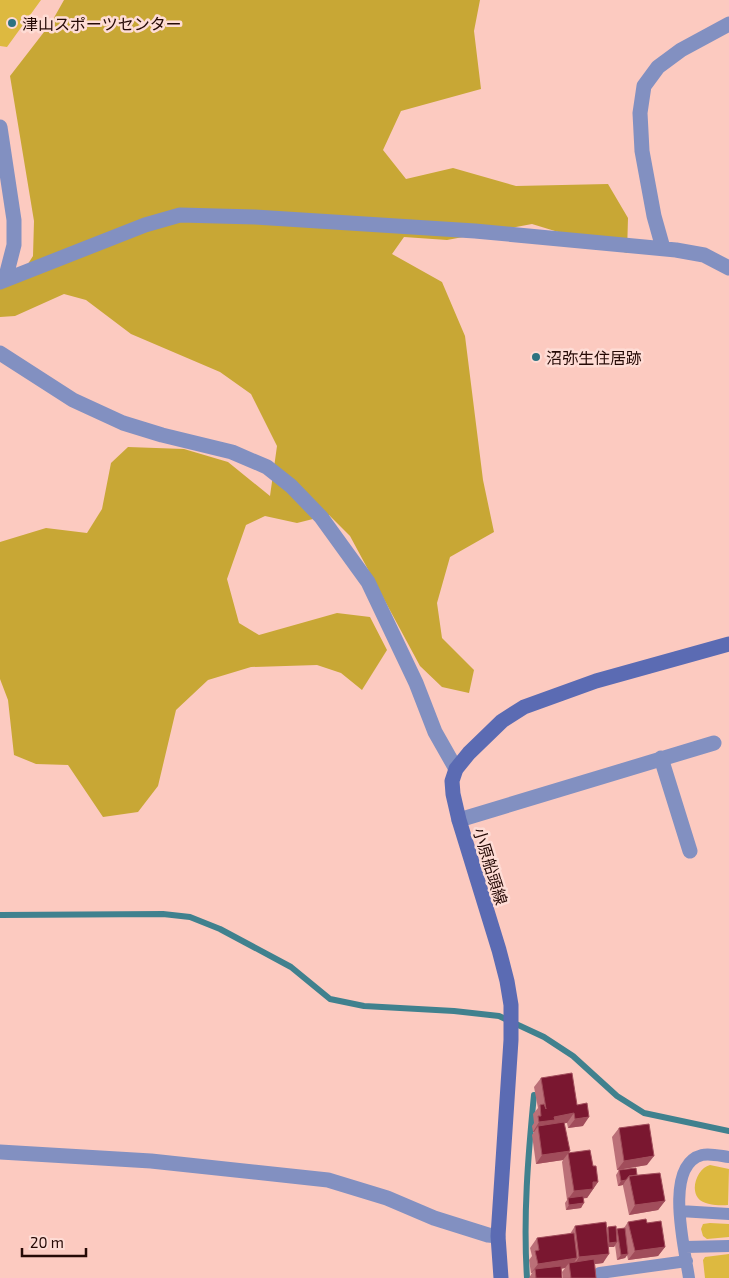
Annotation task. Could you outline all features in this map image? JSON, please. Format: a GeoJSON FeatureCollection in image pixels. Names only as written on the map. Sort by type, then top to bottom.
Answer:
{"type":"FeatureCollection","features":[{"type":"Feature","properties":{"kind":"main road"},"geometry":{"type":"LineString","coordinates":[[456,769],[469,753],[502,721],[524,707],[596,682],[729,644]]}},
{"type":"Feature","properties":{"kind":"main road","name":"小原船頭線"},"geometry":{"type":"LineString","coordinates":[[456,769],[452,781],[459,820],[499,950],[511,1005],[511,1040],[498,1236],[501,1278]]}},
{"type":"Feature","properties":{"kind":"street"},"geometry":{"type":"LineString","coordinates":[[663,248],[654,216],[642,151],[640,112],[644,86],[658,68],[681,50],[729,24]]}},
{"type":"Feature","properties":{"kind":"street"},"geometry":{"type":"LineString","coordinates":[[0,127],[14,220],[14,245],[3,281]]}},
{"type":"Feature","properties":{"kind":"street"},"geometry":{"type":"LineString","coordinates":[[3,281],[145,225],[180,215],[255,217],[475,231],[663,248],[704,255],[729,268]]}},
{"type":"Feature","properties":{"kind":"street"},"geometry":{"type":"LineString","coordinates":[[0,353],[73,400],[115,420],[162,435],[232,452],[267,467],[291,486],[321,517],[368,582],[416,684],[435,732],[456,769]]}},
{"type":"Feature","properties":{"kind":"street"},"geometry":{"type":"LineString","coordinates":[[459,820],[714,743]]}},
{"type":"Feature","properties":{"kind":"street"},"geometry":{"type":"LineString","coordinates":[[661,758],[690,851]]}},
{"type":"Feature","properties":{"kind":"street"},"geometry":{"type":"LineString","coordinates":[[0,1152],[151,1161],[328,1180],[388,1198],[434,1218],[488,1235],[498,1236]]}},
{"type":"Feature","properties":{"kind":"lane"},"geometry":{"type":"LineString","coordinates":[[689,1278],[680,1211],[679,1190],[682,1174],[690,1161],[702,1155],[716,1155],[729,1158]]}},
{"type":"Feature","properties":{"kind":"lane"},"geometry":{"type":"LineString","coordinates":[[680,1211],[729,1214]]}},
{"type":"Feature","properties":{"kind":"lane"},"geometry":{"type":"LineString","coordinates":[[685,1247],[729,1246]]}},
{"type":"Feature","properties":{"kind":"lane"},"geometry":{"type":"LineString","coordinates":[[600,1278],[600,1273],[651,1272],[686,1261]]}},
{"type":"Feature","properties":{"kind":"shaded area","name":"津山スポーツセンター"},"geometry":{"type":"Polygon","coordinates":[[[0,0],[41,0],[7,47],[0,46],[0,0]]]}},
{"type":"Feature","properties":{"kind":"shaded area"},"geometry":{"type":"Polygon","coordinates":[[[64,0],[480,0],[474,31],[481,89],[401,111],[383,150],[406,179],[453,168],[516,186],[608,184],[628,218],[627,253],[532,224],[447,240],[404,237],[392,254],[442,282],[465,336],[483,480],[494,532],[450,557],[437,603],[442,638],[474,670],[469,693],[442,687],[420,666],[350,536],[329,515],[297,523],[265,516],[246,525],[227,579],[239,623],[259,635],[337,613],[370,617],[387,650],[362,690],[341,673],[317,665],[251,667],[208,680],[176,710],[158,786],[138,812],[103,817],[68,765],[36,764],[14,755],[8,700],[0,679],[0,542],[46,528],[87,533],[102,509],[111,463],[128,447],[184,449],[228,462],[270,496],[277,446],[251,394],[220,372],[131,334],[86,300],[64,294],[15,316],[0,317],[0,288],[17,281],[33,256],[34,221],[10,76],[51,23],[64,0]]]}},
{"type":"Feature","properties":{"kind":"shaded area"},"geometry":{"type":"Polygon","coordinates":[[[710,1165],[729,1169],[728,1205],[708,1204],[700,1200],[696,1194],[696,1179],[702,1170],[710,1165]]]}},
{"type":"Feature","properties":{"kind":"shaded area"},"geometry":{"type":"Polygon","coordinates":[[[703,1224],[729,1224],[729,1237],[707,1239],[703,1236],[701,1229],[703,1224]]]}},
{"type":"Feature","properties":{"kind":"shaded area"},"geometry":{"type":"Polygon","coordinates":[[[729,1254],[729,1278],[705,1278],[703,1260],[705,1257],[729,1254]]]}},
{"type":"Feature","properties":{"kind":"building"},"geometry":{"type":"Polygon","coordinates":[[[572,1073],[577,1105],[587,1103],[589,1117],[575,1119],[574,1113],[554,1117],[555,1120],[539,1122],[538,1116],[541,1116],[540,1105],[544,1104],[546,1109],[541,1078],[572,1073]]]}},
{"type":"Feature","properties":{"kind":"building"},"geometry":{"type":"Polygon","coordinates":[[[564,1122],[570,1151],[542,1155],[538,1126],[564,1122]]]}},
{"type":"Feature","properties":{"kind":"building"},"geometry":{"type":"Polygon","coordinates":[[[649,1124],[654,1156],[624,1161],[619,1128],[649,1124]]]}},
{"type":"Feature","properties":{"kind":"building"},"geometry":{"type":"Polygon","coordinates":[[[590,1150],[593,1166],[596,1166],[598,1182],[593,1182],[593,1189],[574,1191],[568,1153],[590,1150]]]}},
{"type":"Feature","properties":{"kind":"building"},"geometry":{"type":"Polygon","coordinates":[[[636,1168],[637,1175],[629,1176],[626,1180],[621,1181],[619,1170],[636,1168]]]}},
{"type":"Feature","properties":{"kind":"building"},"geometry":{"type":"Polygon","coordinates":[[[660,1173],[665,1201],[635,1205],[629,1176],[660,1173]]]}},
{"type":"Feature","properties":{"kind":"building"},"geometry":{"type":"Polygon","coordinates":[[[583,1196],[584,1203],[569,1205],[568,1198],[583,1196]]]}},
{"type":"Feature","properties":{"kind":"building"},"geometry":{"type":"Polygon","coordinates":[[[646,1219],[647,1223],[661,1221],[665,1247],[635,1251],[628,1222],[646,1219]]]}},
{"type":"Feature","properties":{"kind":"building"},"geometry":{"type":"Polygon","coordinates":[[[606,1222],[609,1254],[579,1257],[575,1226],[606,1222]]]}},
{"type":"Feature","properties":{"kind":"building"},"geometry":{"type":"Polygon","coordinates":[[[616,1226],[617,1242],[609,1243],[608,1227],[616,1226]]]}},
{"type":"Feature","properties":{"kind":"building"},"geometry":{"type":"Polygon","coordinates":[[[625,1228],[628,1254],[621,1255],[617,1229],[625,1228]]]}},
{"type":"Feature","properties":{"kind":"building"},"geometry":{"type":"Polygon","coordinates":[[[574,1233],[577,1258],[538,1264],[535,1251],[539,1250],[537,1238],[574,1233]]]}},
{"type":"Feature","properties":{"kind":"building"},"geometry":{"type":"Polygon","coordinates":[[[594,1259],[596,1278],[571,1278],[569,1263],[594,1259]]]}},
{"type":"Feature","properties":{"kind":"building"},"geometry":{"type":"Polygon","coordinates":[[[561,1266],[562,1278],[536,1278],[535,1269],[561,1266]]]}},
{"type":"Feature","properties":{"kind":"waterway"},"geometry":{"type":"LineString","coordinates":[[0,915],[163,914],[190,917],[220,929],[291,967],[330,999],[364,1006],[454,1011],[499,1016],[544,1037],[573,1056],[617,1096],[644,1113],[729,1131]]}},
{"type":"Feature","properties":{"kind":"waterway"},"geometry":{"type":"LineString","coordinates":[[527,1278],[527,1186],[534,1095]]}},
{"type":"Feature","properties":{"kind":"place","name":"津山スポーツセンター"},"geometry":{"type":"Point","coordinates":[12,23]}},
{"type":"Feature","properties":{"kind":"place","name":"沼弥生住居跡"},"geometry":{"type":"Point","coordinates":[536,357]}}]}
